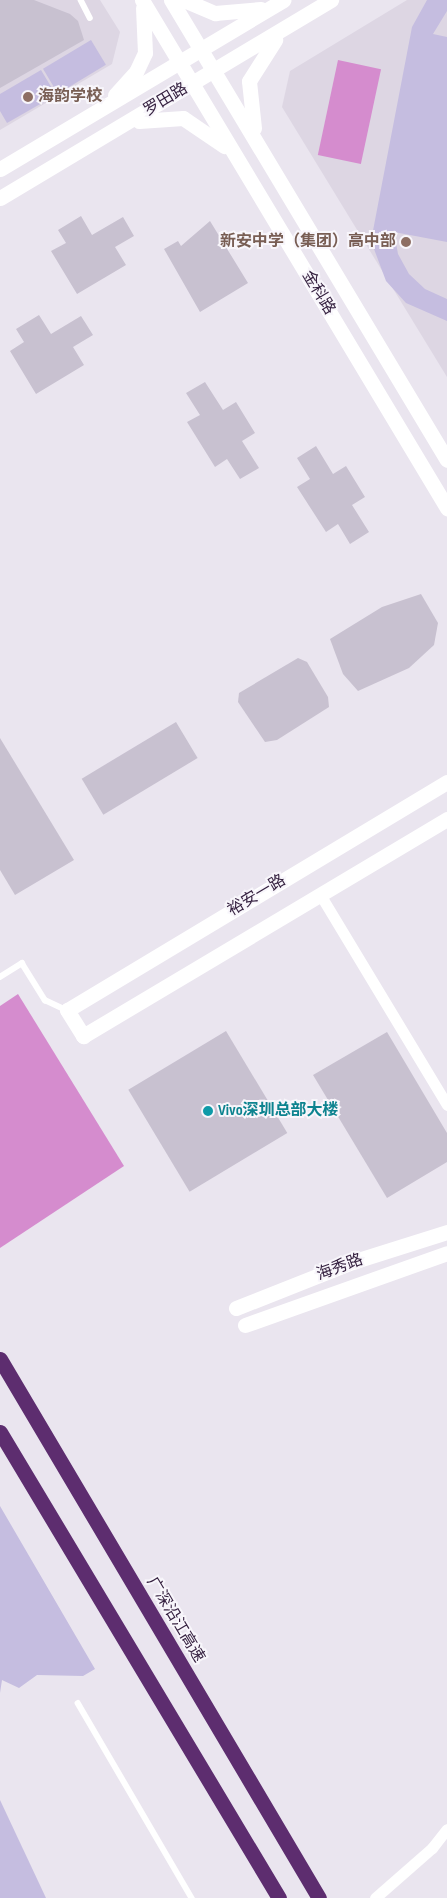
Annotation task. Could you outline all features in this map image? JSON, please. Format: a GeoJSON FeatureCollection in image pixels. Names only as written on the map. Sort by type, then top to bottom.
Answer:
{"type":"FeatureCollection","features":[{"type":"Feature","properties":{"kind":"highway","name":"广深沿江高速"},"geometry":{"type":"LineString","coordinates":[[0,1359],[319,1898]]}},
{"type":"Feature","properties":{"kind":"highway"},"geometry":{"type":"LineString","coordinates":[[0,1432],[279,1898]]}},
{"type":"Feature","properties":{"kind":"main road","name":"金科路"},"geometry":{"type":"LineString","coordinates":[[141,0],[447,508]]}},
{"type":"Feature","properties":{"kind":"main road"},"geometry":{"type":"LineString","coordinates":[[102,109],[142,61],[147,34],[141,0]]}},
{"type":"Feature","properties":{"kind":"main road","name":"金科路"},"geometry":{"type":"LineString","coordinates":[[171,0],[447,459]]}},
{"type":"Feature","properties":{"kind":"main road"},"geometry":{"type":"LineString","coordinates":[[184,0],[202,10],[230,15],[282,1]]}},
{"type":"Feature","properties":{"kind":"main road","name":"罗田路"},"geometry":{"type":"LineString","coordinates":[[0,198],[331,0]]}},
{"type":"Feature","properties":{"kind":"main road","name":"罗田路"},"geometry":{"type":"LineString","coordinates":[[0,170],[282,1]]}},
{"type":"Feature","properties":{"kind":"main road"},"geometry":{"type":"LineString","coordinates":[[267,159],[248,111],[248,87],[260,57],[286,28]]}},
{"type":"Feature","properties":{"kind":"main road"},"geometry":{"type":"LineString","coordinates":[[117,129],[154,117],[183,118],[214,137],[242,166]]}},
{"type":"Feature","properties":{"kind":"main road","name":"裕安一路"},"geometry":{"type":"LineString","coordinates":[[447,782],[67,1010],[83,1036],[321,896],[447,819]]}},
{"type":"Feature","properties":{"kind":"main road","name":"海秀路"},"geometry":{"type":"LineString","coordinates":[[236,1308],[352,1262],[447,1232]]}},
{"type":"Feature","properties":{"kind":"main road","name":"海秀路"},"geometry":{"type":"LineString","coordinates":[[245,1325],[447,1253]]}},
{"type":"Feature","properties":{"kind":"street"},"geometry":{"type":"LineString","coordinates":[[321,896],[447,1106]]}},
{"type":"Feature","properties":{"kind":"street"},"geometry":{"type":"LineString","coordinates":[[375,1898],[447,1829]]}},
{"type":"Feature","properties":{"kind":"lane"},"geometry":{"type":"LineString","coordinates":[[81,0],[90,18]]}},
{"type":"Feature","properties":{"kind":"lane"},"geometry":{"type":"LineString","coordinates":[[0,977],[22,964],[45,1000],[67,1010]]}},
{"type":"Feature","properties":{"kind":"lane"},"geometry":{"type":"LineString","coordinates":[[78,1703],[192,1898]]}},
{"type":"Feature","properties":{"kind":"shaded area","name":"海韵学校"},"geometry":{"type":"Polygon","coordinates":[[[0,0],[100,0],[120,32],[112,64],[0,130],[0,0]]]}},
{"type":"Feature","properties":{"kind":"shaded area","name":"新安中学（集团）高中部"},"geometry":{"type":"Polygon","coordinates":[[[407,0],[447,0],[447,377],[282,107],[290,71],[407,0]]]}},
{"type":"Feature","properties":{"kind":"shaded area"},"geometry":{"type":"Polygon","coordinates":[[[427,0],[447,0],[447,11],[433,34],[447,37],[447,242],[394,232],[398,254],[409,274],[425,289],[447,299],[447,321],[406,303],[386,281],[371,241],[412,27],[427,0]]]}},
{"type":"Feature","properties":{"kind":"shaded area"},"geometry":{"type":"Polygon","coordinates":[[[91,40],[106,65],[58,94],[43,69],[91,40]]]}},
{"type":"Feature","properties":{"kind":"shaded area"},"geometry":{"type":"Polygon","coordinates":[[[338,60],[381,69],[361,164],[318,155],[338,60]]]}},
{"type":"Feature","properties":{"kind":"shaded area"},"geometry":{"type":"Polygon","coordinates":[[[41,70],[56,95],[7,123],[0,111],[0,94],[41,70]]]}},
{"type":"Feature","properties":{"kind":"shaded area"},"geometry":{"type":"Polygon","coordinates":[[[18,994],[124,1166],[0,1248],[0,1006],[18,994]]]}},
{"type":"Feature","properties":{"kind":"shaded area"},"geometry":{"type":"Polygon","coordinates":[[[0,1506],[95,1669],[83,1676],[37,1675],[19,1688],[2,1680],[0,1693],[0,1506]]]}},
{"type":"Feature","properties":{"kind":"shaded area"},"geometry":{"type":"Polygon","coordinates":[[[0,1800],[46,1898],[0,1898],[0,1800]]]}},
{"type":"Feature","properties":{"kind":"building"},"geometry":{"type":"Polygon","coordinates":[[[0,0],[34,0],[70,14],[78,21],[84,40],[0,88],[0,0]]]}},
{"type":"Feature","properties":{"kind":"building"},"geometry":{"type":"Polygon","coordinates":[[[81,216],[92,235],[123,217],[134,236],[115,247],[126,265],[77,294],[51,251],[66,243],[58,230],[81,216]]]}},
{"type":"Feature","properties":{"kind":"building"},"geometry":{"type":"Polygon","coordinates":[[[210,221],[248,283],[200,312],[164,249],[178,241],[181,246],[210,221]]]}},
{"type":"Feature","properties":{"kind":"building"},"geometry":{"type":"Polygon","coordinates":[[[39,315],[51,334],[81,316],[93,335],[73,347],[84,365],[36,394],[10,351],[24,342],[16,329],[39,315]]]}},
{"type":"Feature","properties":{"kind":"building"},"geometry":{"type":"Polygon","coordinates":[[[205,382],[223,410],[236,402],[255,433],[242,441],[259,468],[240,479],[227,459],[215,467],[187,422],[200,415],[186,393],[205,382]]]}},
{"type":"Feature","properties":{"kind":"building"},"geometry":{"type":"Polygon","coordinates":[[[316,446],[333,474],[346,466],[365,497],[352,505],[369,532],[350,544],[338,524],[326,532],[297,487],[310,479],[297,458],[316,446]]]}},
{"type":"Feature","properties":{"kind":"building"},"geometry":{"type":"Polygon","coordinates":[[[421,594],[438,623],[434,645],[409,668],[358,691],[343,674],[330,639],[382,607],[421,594]]]}},
{"type":"Feature","properties":{"kind":"building"},"geometry":{"type":"Polygon","coordinates":[[[298,658],[307,662],[328,697],[329,707],[277,740],[265,742],[238,702],[239,693],[298,658]]]}},
{"type":"Feature","properties":{"kind":"building"},"geometry":{"type":"Polygon","coordinates":[[[176,722],[198,758],[103,815],[82,779],[176,722]]]}},
{"type":"Feature","properties":{"kind":"building"},"geometry":{"type":"Polygon","coordinates":[[[0,738],[74,860],[15,895],[0,870],[0,738]]]}},
{"type":"Feature","properties":{"kind":"building","name":"Vivo深圳总部大楼"},"geometry":{"type":"Polygon","coordinates":[[[226,1031],[287,1133],[190,1192],[128,1090],[226,1031]]]}},
{"type":"Feature","properties":{"kind":"building"},"geometry":{"type":"Polygon","coordinates":[[[387,1032],[447,1133],[447,1162],[387,1198],[313,1075],[387,1032]]]}},
{"type":"Feature","properties":{"kind":"place","name":"海韵学校"},"geometry":{"type":"Point","coordinates":[28,97]}},
{"type":"Feature","properties":{"kind":"place","name":"新安中学（集团）高中部"},"geometry":{"type":"Point","coordinates":[406,242]}},
{"type":"Feature","properties":{"kind":"place","name":"Vivo深圳总部大楼"},"geometry":{"type":"Point","coordinates":[208,1111]}}]}
